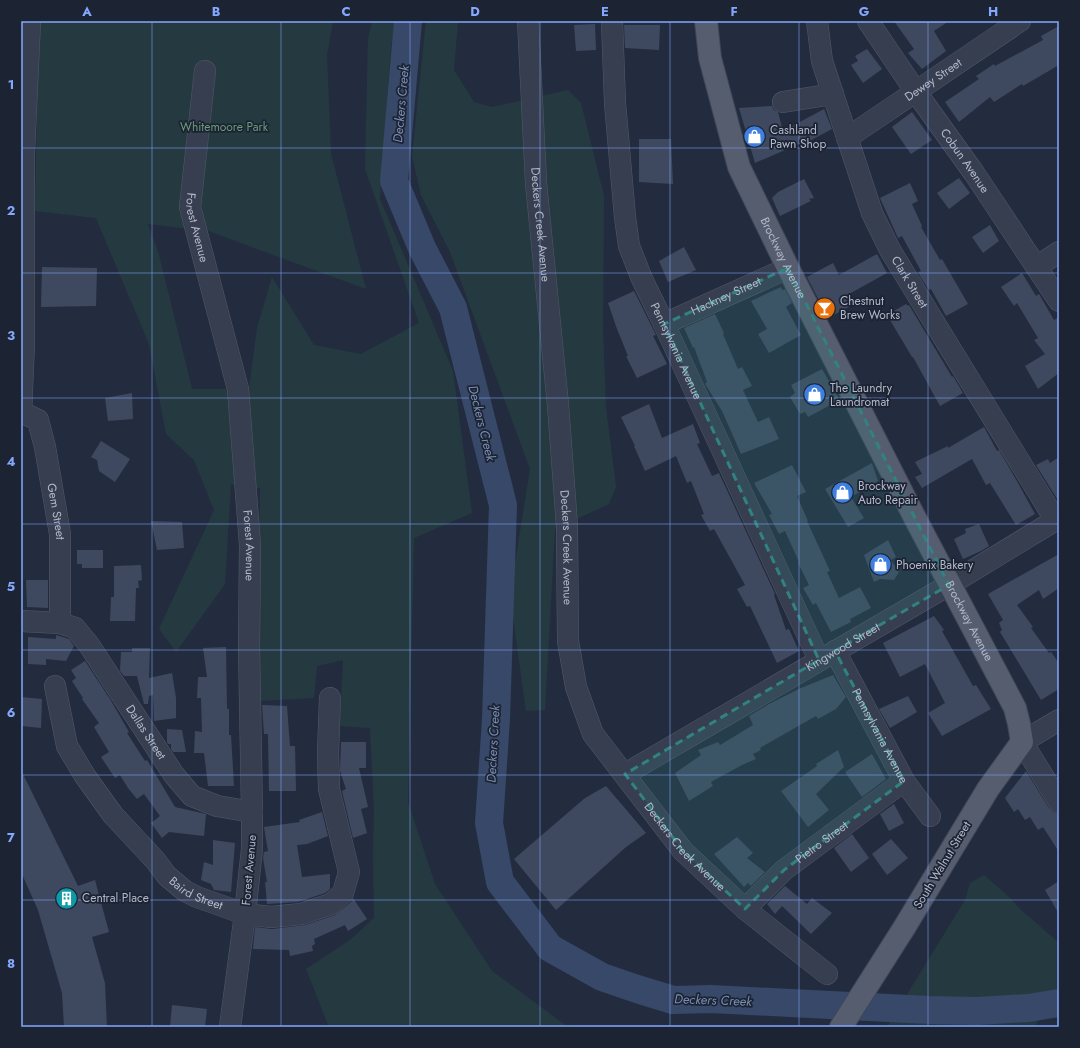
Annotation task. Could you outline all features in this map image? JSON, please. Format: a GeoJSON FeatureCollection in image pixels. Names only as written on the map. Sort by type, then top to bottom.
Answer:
{"type":"FeatureCollection","features":[{"type":"Feature","properties":{"kind":"main road","name":"Brockway Avenue"},"geometry":{"type":"LineString","coordinates":[[706,21],[710,58],[739,167],[788,268],[949,585],[1015,708],[1022,742]]}},
{"type":"Feature","properties":{"kind":"main road","name":"South Walnut Street"},"geometry":{"type":"LineString","coordinates":[[841,1027],[904,928],[988,789],[1022,742]]}},
{"type":"Feature","properties":{"kind":"street"},"geometry":{"type":"LineString","coordinates":[[21,412],[24,344],[23,147],[30,21]]}},
{"type":"Feature","properties":{"kind":"street","name":"Deckers Creek Avenue"},"geometry":{"type":"LineString","coordinates":[[528,21],[536,183],[557,397],[567,526],[568,641],[576,687],[593,734],[683,851],[745,909],[827,974]]}},
{"type":"Feature","properties":{"kind":"street","name":"Pennsylvania Avenue"},"geometry":{"type":"LineString","coordinates":[[612,21],[615,103],[625,217],[629,246],[642,279],[827,656],[904,781],[930,816]]}},
{"type":"Feature","properties":{"kind":"street","name":"Clark Street"},"geometry":{"type":"LineString","coordinates":[[817,21],[822,61],[872,213],[890,250],[1057,520]]}},
{"type":"Feature","properties":{"kind":"street","name":"Cobun Avenue"},"geometry":{"type":"LineString","coordinates":[[868,21],[916,92],[974,173],[1059,302]]}},
{"type":"Feature","properties":{"kind":"street","name":"Dewey Street"},"geometry":{"type":"LineString","coordinates":[[847,138],[1020,21]]}},
{"type":"Feature","properties":{"kind":"street","name":"Forest Avenue"},"geometry":{"type":"LineString","coordinates":[[205,71],[190,207],[238,389],[250,545],[248,646],[252,850],[230,1027]]}},
{"type":"Feature","properties":{"kind":"street"},"geometry":{"type":"LineString","coordinates":[[783,102],[833,94]]}},
{"type":"Feature","properties":{"kind":"street"},"geometry":{"type":"LineString","coordinates":[[1036,268],[1059,252]]}},
{"type":"Feature","properties":{"kind":"street","name":"Hackney Street"},"geometry":{"type":"LineString","coordinates":[[664,324],[788,268]]}},
{"type":"Feature","properties":{"kind":"street","name":"Gem Street"},"geometry":{"type":"LineString","coordinates":[[21,412],[38,420],[45,447],[60,534],[60,623]]}},
{"type":"Feature","properties":{"kind":"street","name":"Kingwood Street"},"geometry":{"type":"LineString","coordinates":[[625,774],[949,585],[1057,520]]}},
{"type":"Feature","properties":{"kind":"street"},"geometry":{"type":"LineString","coordinates":[[21,621],[60,623]]}},
{"type":"Feature","properties":{"kind":"street","name":"Dallas Street"},"geometry":{"type":"LineString","coordinates":[[60,623],[75,628],[89,645],[174,775],[192,796],[217,806],[252,812]]}},
{"type":"Feature","properties":{"kind":"street","name":"Baird Street"},"geometry":{"type":"LineString","coordinates":[[54,686],[67,746],[84,776],[113,815],[155,860],[167,876],[185,891],[204,899],[245,914],[271,917],[301,914],[331,904],[343,893],[349,872],[329,789],[328,752],[330,698]]}},
{"type":"Feature","properties":{"kind":"street","name":"South Walnut Street"},"geometry":{"type":"LineString","coordinates":[[1022,742],[1059,720]]}},
{"type":"Feature","properties":{"kind":"street","name":"Brockway Avenue"},"geometry":{"type":"LineString","coordinates":[[1022,742],[1059,802]]}},
{"type":"Feature","properties":{"kind":"street","name":"Pietro Street"},"geometry":{"type":"LineString","coordinates":[[745,909],[784,870],[904,781]]}},
{"type":"Feature","properties":{"kind":"highlighted area"},"geometry":{"type":"Polygon","coordinates":[[[788,268],[949,585],[835,651],[904,781],[784,870],[745,909],[683,851],[625,774],[819,660],[664,324],[788,268]]]}},
{"type":"Feature","properties":{"kind":"green space","name":"Whitemoore Park"},"geometry":{"type":"Polygon","coordinates":[[[39,21],[333,21],[327,55],[331,154],[366,289],[208,231],[148,224],[159,255],[192,389],[249,389],[257,328],[272,277],[314,345],[361,354],[419,323],[365,169],[368,39],[372,21],[396,21],[391,45],[380,199],[453,371],[472,513],[414,538],[408,802],[435,884],[492,971],[568,1027],[329,1027],[306,969],[350,940],[374,918],[374,808],[370,728],[340,726],[343,660],[317,666],[314,698],[257,701],[260,488],[231,484],[225,584],[176,652],[159,629],[214,510],[194,460],[166,434],[149,344],[96,218],[35,211],[39,21]]]}},
{"type":"Feature","properties":{"kind":"green space"},"geometry":{"type":"Polygon","coordinates":[[[426,21],[458,21],[454,70],[474,102],[492,107],[568,90],[581,103],[604,196],[603,329],[606,408],[616,487],[609,504],[555,529],[545,710],[526,711],[510,595],[530,469],[450,252],[421,195],[412,156],[426,21]]]}},
{"type":"Feature","properties":{"kind":"green space"},"geometry":{"type":"Polygon","coordinates":[[[984,875],[1059,943],[1059,993],[1034,1027],[887,1027],[965,900],[970,883],[984,875]]]}},
{"type":"Feature","properties":{"kind":"building"},"geometry":{"type":"Polygon","coordinates":[[[894,21],[949,21],[934,31],[946,51],[922,69],[908,53],[914,49],[894,21]]]}},
{"type":"Feature","properties":{"kind":"building"},"geometry":{"type":"Polygon","coordinates":[[[595,24],[596,50],[576,51],[574,25],[595,24]]]}},
{"type":"Feature","properties":{"kind":"building"},"geometry":{"type":"Polygon","coordinates":[[[624,25],[660,25],[659,50],[625,48],[624,25]]]}},
{"type":"Feature","properties":{"kind":"building"},"geometry":{"type":"Polygon","coordinates":[[[1059,26],[1059,65],[1023,86],[1022,84],[994,102],[990,97],[959,122],[945,102],[979,79],[976,76],[994,64],[995,66],[1043,40],[1041,36],[1059,26]]]}},
{"type":"Feature","properties":{"kind":"building"},"geometry":{"type":"Polygon","coordinates":[[[867,49],[882,69],[863,83],[851,65],[858,61],[855,56],[867,49]]]}},
{"type":"Feature","properties":{"kind":"building"},"geometry":{"type":"Polygon","coordinates":[[[772,106],[774,110],[778,112],[783,131],[824,109],[832,129],[800,146],[799,144],[755,163],[739,108],[772,106]]]}},
{"type":"Feature","properties":{"kind":"building"},"geometry":{"type":"Polygon","coordinates":[[[912,112],[932,140],[911,154],[892,127],[912,112]]]}},
{"type":"Feature","properties":{"kind":"building"},"geometry":{"type":"Polygon","coordinates":[[[639,139],[671,139],[673,184],[639,182],[639,139]]]}},
{"type":"Feature","properties":{"kind":"building"},"geometry":{"type":"Polygon","coordinates":[[[959,178],[970,193],[949,209],[937,193],[959,178]]]}},
{"type":"Feature","properties":{"kind":"building"},"geometry":{"type":"Polygon","coordinates":[[[804,179],[814,198],[809,199],[811,201],[780,216],[772,198],[778,192],[804,179]]]}},
{"type":"Feature","properties":{"kind":"building"},"geometry":{"type":"Polygon","coordinates":[[[910,183],[918,201],[912,204],[922,226],[921,227],[940,260],[942,259],[968,304],[946,316],[931,289],[929,290],[921,278],[918,272],[921,271],[902,236],[898,238],[880,198],[910,183]]]}},
{"type":"Feature","properties":{"kind":"building"},"geometry":{"type":"Polygon","coordinates":[[[990,225],[999,241],[983,253],[972,237],[990,225]]]}},
{"type":"Feature","properties":{"kind":"building"},"geometry":{"type":"Polygon","coordinates":[[[684,247],[696,270],[668,282],[659,261],[684,247]]]}},
{"type":"Feature","properties":{"kind":"building"},"geometry":{"type":"Polygon","coordinates":[[[877,254],[887,273],[849,294],[854,304],[828,318],[807,277],[833,263],[839,275],[877,254]]]}},
{"type":"Feature","properties":{"kind":"building"},"geometry":{"type":"Polygon","coordinates":[[[42,267],[97,268],[96,306],[41,307],[42,267]]]}},
{"type":"Feature","properties":{"kind":"building"},"geometry":{"type":"Polygon","coordinates":[[[1022,273],[1036,296],[1039,294],[1054,320],[1059,317],[1059,373],[1038,389],[1025,366],[1045,354],[1034,340],[1038,338],[1017,303],[1014,306],[1001,287],[1022,273]]]}},
{"type":"Feature","properties":{"kind":"building"},"geometry":{"type":"Polygon","coordinates":[[[781,287],[782,290],[785,289],[792,303],[786,307],[801,335],[769,353],[758,334],[767,329],[751,301],[781,287]]]}},
{"type":"Feature","properties":{"kind":"building"},"geometry":{"type":"Polygon","coordinates":[[[634,291],[656,335],[653,336],[667,364],[637,378],[626,356],[628,356],[608,303],[634,291]]]}},
{"type":"Feature","properties":{"kind":"building"},"geometry":{"type":"Polygon","coordinates":[[[906,304],[908,306],[909,305],[963,393],[940,406],[913,357],[887,315],[906,304]]]}},
{"type":"Feature","properties":{"kind":"building"},"geometry":{"type":"Polygon","coordinates":[[[715,314],[738,369],[742,367],[752,386],[743,390],[758,422],[769,417],[779,439],[741,454],[722,411],[705,384],[707,382],[694,347],[693,348],[684,328],[715,314]]]}},
{"type":"Feature","properties":{"kind":"building","name":"The Laundry Laundromat"},"geometry":{"type":"Polygon","coordinates":[[[822,369],[840,400],[808,417],[805,412],[800,414],[790,397],[795,393],[791,385],[822,369]]]}},
{"type":"Feature","properties":{"kind":"building"},"geometry":{"type":"Polygon","coordinates":[[[132,393],[133,419],[108,421],[105,398],[132,393]]]}},
{"type":"Feature","properties":{"kind":"building"},"geometry":{"type":"Polygon","coordinates":[[[649,404],[662,438],[693,424],[700,443],[697,444],[712,476],[719,473],[775,594],[774,595],[786,630],[789,629],[799,651],[777,663],[750,606],[747,607],[737,589],[745,585],[714,529],[710,531],[701,515],[704,514],[691,481],[687,483],[676,456],[645,471],[621,417],[649,404]]]}},
{"type":"Feature","properties":{"kind":"building"},"geometry":{"type":"Polygon","coordinates":[[[984,427],[997,451],[999,450],[1035,514],[1016,525],[990,483],[986,485],[972,459],[922,488],[915,477],[922,474],[915,462],[948,446],[948,448],[984,427]]]}},
{"type":"Feature","properties":{"kind":"building"},"geometry":{"type":"Polygon","coordinates":[[[101,441],[130,459],[115,482],[99,471],[97,460],[91,457],[101,441]]]}},
{"type":"Feature","properties":{"kind":"building"},"geometry":{"type":"Polygon","coordinates":[[[1059,457],[1059,502],[1036,465],[1048,459],[1050,463],[1059,457]]]}},
{"type":"Feature","properties":{"kind":"building","name":"Brockway Auto Repair"},"geometry":{"type":"Polygon","coordinates":[[[872,463],[878,481],[851,497],[864,518],[848,527],[825,489],[872,463]]]}},
{"type":"Feature","properties":{"kind":"building"},"geometry":{"type":"Polygon","coordinates":[[[792,465],[806,492],[797,496],[830,571],[827,572],[839,598],[860,587],[871,608],[850,619],[851,622],[831,632],[816,603],[813,605],[803,588],[809,585],[785,531],[779,534],[769,515],[772,514],[754,483],[792,465]]]}},
{"type":"Feature","properties":{"kind":"building"},"geometry":{"type":"Polygon","coordinates":[[[151,521],[182,522],[184,548],[157,550],[151,521]]]}},
{"type":"Feature","properties":{"kind":"building"},"geometry":{"type":"Polygon","coordinates":[[[979,524],[989,546],[963,559],[954,539],[966,533],[965,529],[979,524]]]}},
{"type":"Feature","properties":{"kind":"building","name":"Phoenix Bakery"},"geometry":{"type":"Polygon","coordinates":[[[888,540],[896,557],[891,560],[899,572],[894,580],[880,579],[874,582],[864,555],[888,540]]]}},
{"type":"Feature","properties":{"kind":"building"},"geometry":{"type":"Polygon","coordinates":[[[77,550],[103,550],[103,568],[82,568],[82,564],[77,564],[77,550]]]}},
{"type":"Feature","properties":{"kind":"building"},"geometry":{"type":"Polygon","coordinates":[[[1059,554],[1059,588],[1043,599],[1039,590],[1017,605],[1049,653],[1051,652],[1059,663],[1059,689],[1041,700],[1000,632],[1002,630],[999,623],[1003,620],[988,594],[1059,554]]]}},
{"type":"Feature","properties":{"kind":"building"},"geometry":{"type":"Polygon","coordinates":[[[141,565],[142,580],[138,581],[139,588],[136,588],[135,621],[110,621],[111,597],[114,597],[114,566],[141,565]]]}},
{"type":"Feature","properties":{"kind":"building"},"geometry":{"type":"Polygon","coordinates":[[[26,580],[48,580],[48,608],[27,607],[26,580]]]}},
{"type":"Feature","properties":{"kind":"building"},"geometry":{"type":"Polygon","coordinates":[[[934,616],[944,630],[942,631],[973,686],[976,685],[991,709],[942,736],[928,713],[945,703],[925,664],[900,677],[883,643],[934,616]]]}},
{"type":"Feature","properties":{"kind":"building"},"geometry":{"type":"Polygon","coordinates":[[[56,635],[69,639],[74,646],[66,661],[46,659],[46,665],[28,664],[28,637],[56,639],[56,635]]]}},
{"type":"Feature","properties":{"kind":"building"},"geometry":{"type":"Polygon","coordinates":[[[226,647],[227,709],[229,709],[229,735],[231,735],[234,786],[208,786],[204,753],[194,753],[195,731],[202,732],[201,698],[197,698],[198,677],[207,677],[203,648],[226,647]]]}},
{"type":"Feature","properties":{"kind":"building"},"geometry":{"type":"Polygon","coordinates":[[[132,648],[150,648],[149,678],[172,673],[176,698],[176,718],[154,721],[153,695],[149,696],[148,704],[144,704],[137,676],[124,676],[120,671],[121,652],[132,652],[132,648]]]}},
{"type":"Feature","properties":{"kind":"building"},"geometry":{"type":"Polygon","coordinates":[[[85,661],[110,699],[129,732],[127,733],[145,761],[147,760],[175,807],[206,814],[204,836],[169,832],[162,838],[151,823],[160,816],[144,794],[137,799],[120,775],[115,778],[101,757],[109,752],[94,727],[99,723],[82,699],[83,698],[72,681],[76,678],[71,670],[85,661]]]}},
{"type":"Feature","properties":{"kind":"building"},"geometry":{"type":"Polygon","coordinates":[[[833,675],[846,697],[836,709],[818,719],[816,716],[760,748],[761,750],[753,754],[756,759],[711,782],[713,786],[689,801],[675,773],[701,755],[698,750],[718,742],[720,745],[753,725],[749,716],[801,688],[833,675]]]}},
{"type":"Feature","properties":{"kind":"building"},"geometry":{"type":"Polygon","coordinates":[[[908,696],[917,712],[890,728],[879,709],[908,696]]]}},
{"type":"Feature","properties":{"kind":"building"},"geometry":{"type":"Polygon","coordinates":[[[21,697],[42,699],[41,728],[21,726],[21,697]]]}},
{"type":"Feature","properties":{"kind":"building"},"geometry":{"type":"Polygon","coordinates":[[[262,705],[287,706],[290,746],[295,746],[296,791],[269,791],[268,734],[264,734],[262,705]]]}},
{"type":"Feature","properties":{"kind":"building"},"geometry":{"type":"Polygon","coordinates":[[[167,729],[182,730],[186,752],[173,752],[171,749],[171,744],[168,744],[167,742],[167,729]]]}},
{"type":"Feature","properties":{"kind":"building"},"geometry":{"type":"Polygon","coordinates":[[[341,742],[366,742],[366,768],[359,768],[368,807],[361,809],[367,833],[353,838],[342,791],[346,789],[340,771],[341,742]]]}},
{"type":"Feature","properties":{"kind":"building"},"geometry":{"type":"Polygon","coordinates":[[[838,750],[844,767],[816,794],[829,810],[808,827],[781,791],[817,766],[816,764],[838,750]]]}},
{"type":"Feature","properties":{"kind":"building"},"geometry":{"type":"Polygon","coordinates":[[[872,754],[886,779],[862,797],[845,772],[872,754]]]}},
{"type":"Feature","properties":{"kind":"building","name":"Central Place"},"geometry":{"type":"Polygon","coordinates":[[[21,770],[78,886],[95,880],[109,932],[92,937],[105,983],[107,1027],[64,1027],[62,993],[38,910],[21,872],[21,770]]]}},
{"type":"Feature","properties":{"kind":"building"},"geometry":{"type":"Polygon","coordinates":[[[1026,771],[1049,808],[1053,812],[1057,813],[1059,817],[1059,852],[1043,827],[1038,830],[1030,817],[1025,820],[1018,809],[1014,812],[1005,798],[1026,771]]]}},
{"type":"Feature","properties":{"kind":"building"},"geometry":{"type":"Polygon","coordinates":[[[606,786],[646,833],[626,847],[556,910],[514,859],[585,798],[606,786]]]}},
{"type":"Feature","properties":{"kind":"building"},"geometry":{"type":"Polygon","coordinates":[[[894,804],[904,823],[889,831],[880,814],[894,804]]]}},
{"type":"Feature","properties":{"kind":"building"},"geometry":{"type":"Polygon","coordinates":[[[322,812],[328,836],[307,844],[297,845],[302,877],[330,874],[330,889],[325,893],[298,902],[267,904],[265,882],[267,882],[263,858],[264,852],[268,851],[264,827],[300,822],[299,820],[322,812]]]}},
{"type":"Feature","properties":{"kind":"building"},"geometry":{"type":"Polygon","coordinates":[[[852,834],[869,858],[851,872],[834,848],[852,834]]]}},
{"type":"Feature","properties":{"kind":"building"},"geometry":{"type":"Polygon","coordinates":[[[737,837],[753,853],[747,858],[765,872],[751,886],[748,883],[744,887],[714,854],[737,837]]]}},
{"type":"Feature","properties":{"kind":"building"},"geometry":{"type":"Polygon","coordinates":[[[891,839],[908,858],[887,875],[872,854],[891,839]]]}},
{"type":"Feature","properties":{"kind":"building"},"geometry":{"type":"Polygon","coordinates":[[[213,840],[235,843],[231,892],[214,890],[211,884],[201,880],[204,862],[213,865],[213,840]]]}},
{"type":"Feature","properties":{"kind":"building"},"geometry":{"type":"Polygon","coordinates":[[[1059,881],[1059,914],[1045,890],[1059,881]]]}},
{"type":"Feature","properties":{"kind":"building"},"geometry":{"type":"Polygon","coordinates":[[[785,886],[807,904],[812,898],[832,913],[811,934],[782,906],[775,914],[767,904],[785,886]]]}},
{"type":"Feature","properties":{"kind":"building"},"geometry":{"type":"Polygon","coordinates":[[[353,898],[367,919],[348,931],[345,925],[314,939],[315,944],[312,946],[313,951],[290,956],[289,950],[253,949],[255,927],[272,929],[305,925],[335,915],[351,902],[353,898]]]}},
{"type":"Feature","properties":{"kind":"building"},"geometry":{"type":"Polygon","coordinates":[[[172,1005],[207,1009],[205,1027],[170,1027],[172,1005]]]}},
{"type":"Feature","properties":{"kind":"waterway","name":"Deckers Creek"},"geometry":{"type":"LineString","coordinates":[[408,21],[394,181],[422,248],[453,308],[503,505],[496,719],[489,823],[500,882],[550,948],[602,977],[673,1000],[711,999],[977,1011],[1028,1008],[1059,1003]]}},
{"type":"Feature","properties":{"kind":"place","name":"Cashland Pawn Shop"},"geometry":{"type":"Point","coordinates":[755,137]}},
{"type":"Feature","properties":{"kind":"place","name":"Chestnut Brew Works"},"geometry":{"type":"Point","coordinates":[825,308]}},
{"type":"Feature","properties":{"kind":"place","name":"The Laundry Laundromat"},"geometry":{"type":"Point","coordinates":[814,395]}},
{"type":"Feature","properties":{"kind":"place","name":"Brockway Auto Repair"},"geometry":{"type":"Point","coordinates":[843,493]}},
{"type":"Feature","properties":{"kind":"place","name":"Phoenix Bakery"},"geometry":{"type":"Point","coordinates":[881,565]}},
{"type":"Feature","properties":{"kind":"place","name":"Central Place"},"geometry":{"type":"Point","coordinates":[66,898]}}]}
